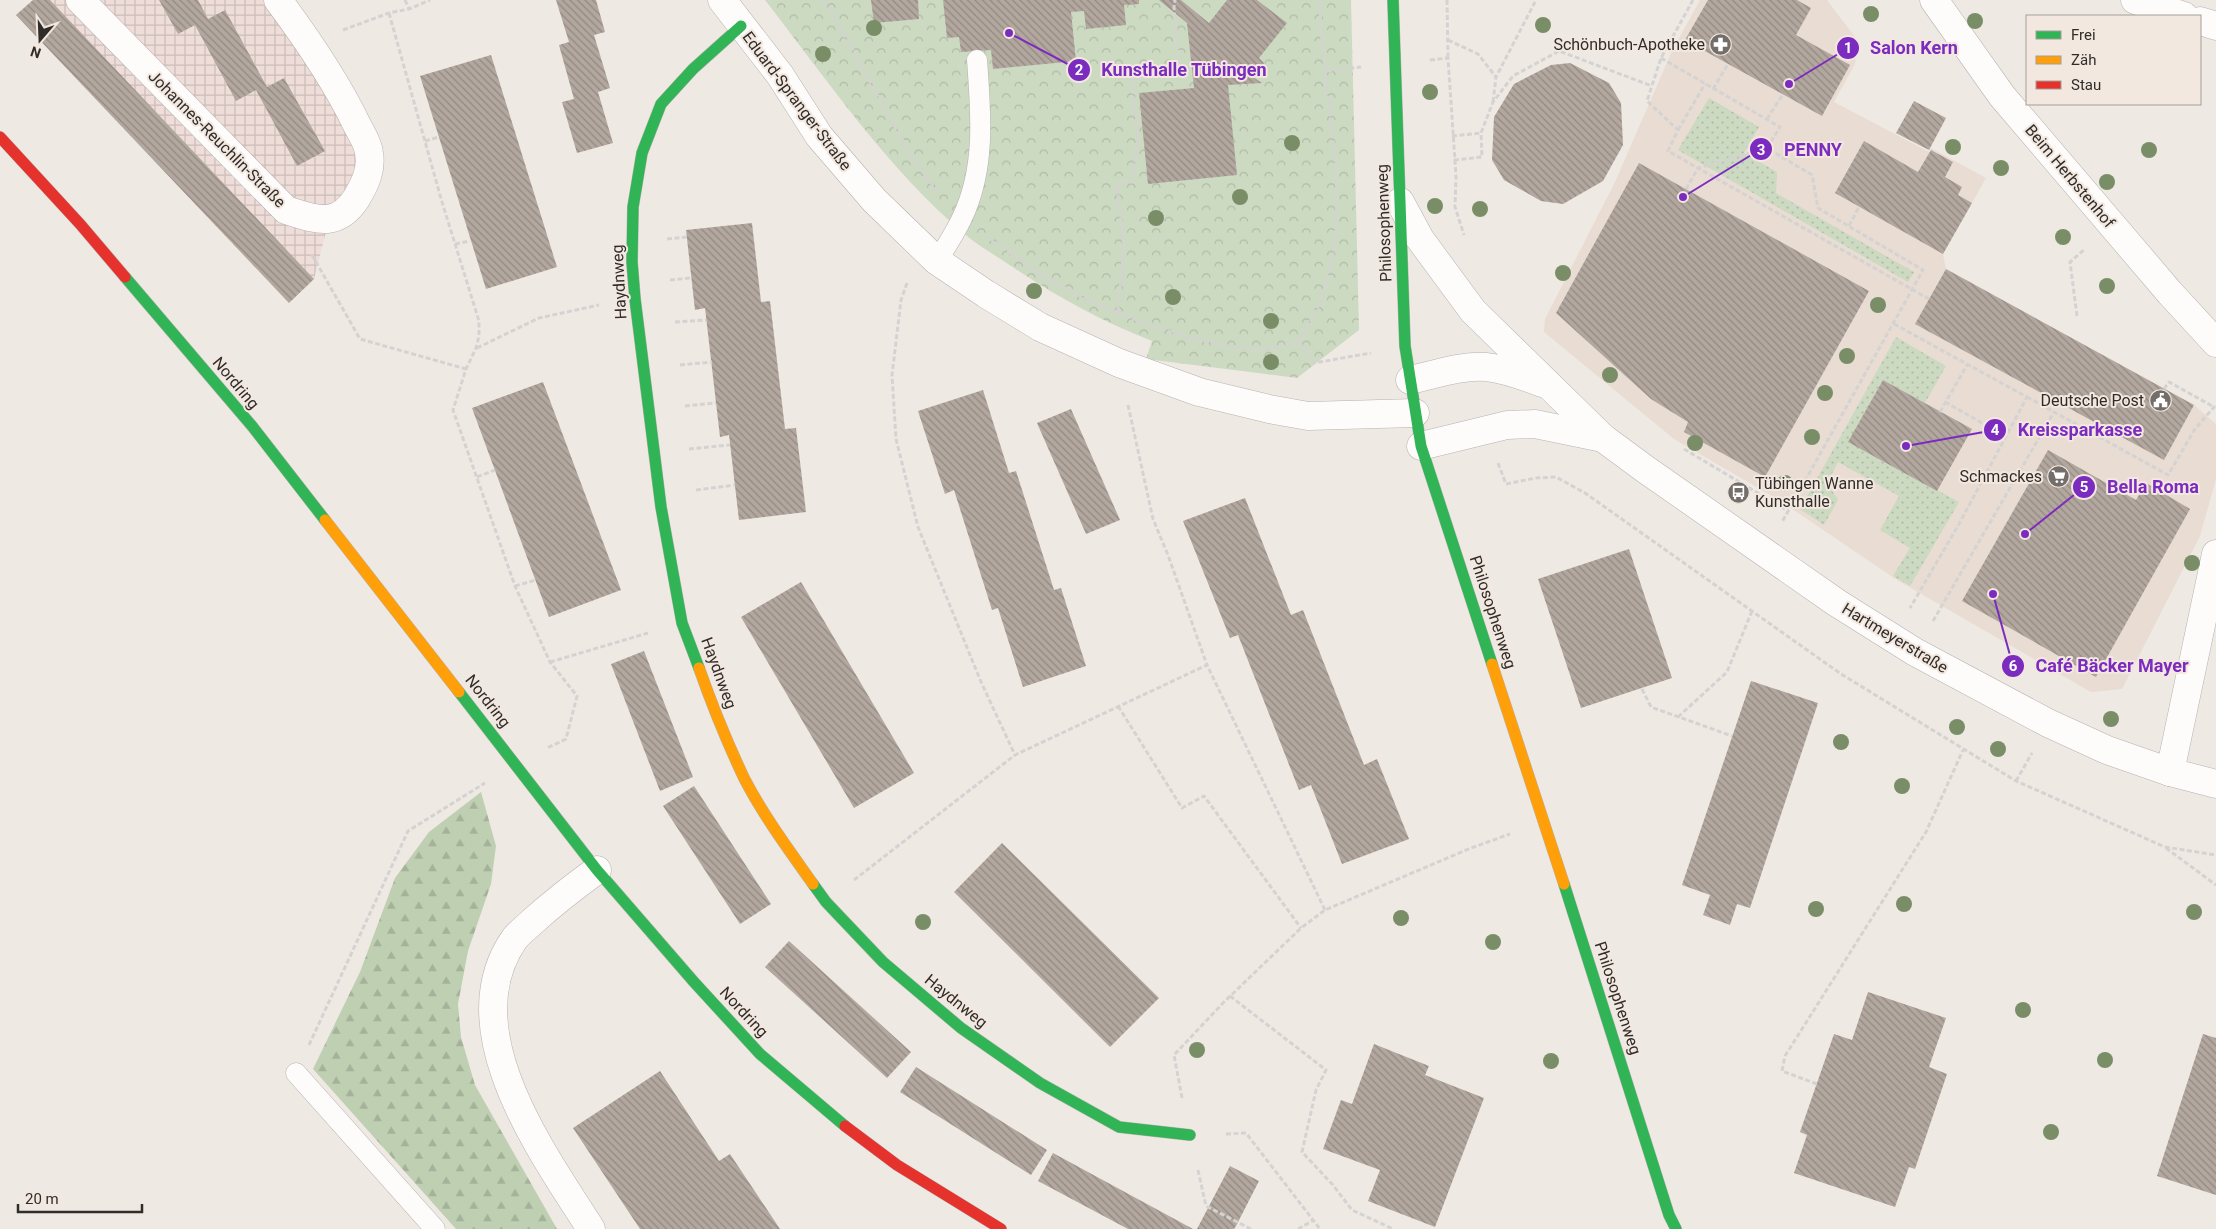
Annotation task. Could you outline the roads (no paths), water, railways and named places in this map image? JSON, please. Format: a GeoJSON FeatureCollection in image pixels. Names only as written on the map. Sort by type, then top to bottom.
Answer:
{"type":"FeatureCollection","features":[{"type":"Feature","properties":{"kind":"street","name":"Johannes-Reuchlin-Straße"},"geometry":{"type":"LineString","coordinates":[[80,0],[237,163],[286,210],[311,218],[329,220],[339,217],[350,208],[368,178],[369,151],[338,90],[278,0]]}},
{"type":"Feature","properties":{"kind":"street","name":"Eduard-Spranger-Straße"},"geometry":{"type":"LineString","coordinates":[[722,0],[780,76],[819,136],[874,200],[929,253],[986,294],[1040,327],[1119,363],[1199,392],[1269,409],[1308,416],[1415,413]]}},
{"type":"Feature","properties":{"kind":"street","name":"Philosophenweg"},"geometry":{"type":"LineString","coordinates":[[1393,0],[1403,307],[1410,380],[1421,446],[1544,822],[1669,1215]]}},
{"type":"Feature","properties":{"kind":"street","name":"Beim Herbstenhof"},"geometry":{"type":"LineString","coordinates":[[1934,0],[2002,96],[2112,226],[2216,343]]}},
{"type":"Feature","properties":{"kind":"street"},"geometry":{"type":"LineString","coordinates":[[2135,0],[2181,15]]}},
{"type":"Feature","properties":{"kind":"street"},"geometry":{"type":"LineString","coordinates":[[2201,21],[2216,26]]}},
{"type":"Feature","properties":{"kind":"street","name":"Haydnweg"},"geometry":{"type":"LineString","coordinates":[[741,26],[693,69],[661,104],[642,153],[633,207],[632,262],[635,300],[661,507],[682,623],[716,715],[745,779],[780,838],[826,902],[883,962],[961,1028],[1040,1082],[1119,1127],[1190,1135]]}},
{"type":"Feature","properties":{"kind":"street","name":"Nordring"},"geometry":{"type":"LineString","coordinates":[[0,137],[80,224],[252,426],[598,870],[694,982],[760,1054],[834,1118],[897,1165],[977,1216],[1001,1229]]}},
{"type":"Feature","properties":{"kind":"street","name":"Hartmeyerstraße"},"geometry":{"type":"LineString","coordinates":[[1400,202],[1420,239],[1473,311],[1603,438],[1766,554],[1892,639],[2048,723],[2107,750],[2170,772],[2216,784]]}},
{"type":"Feature","properties":{"kind":"street","name":"Hartmeyerstraße"},"geometry":{"type":"LineString","coordinates":[[1410,380],[1467,368],[1486,367],[1510,372],[1550,386]]}},
{"type":"Feature","properties":{"kind":"street","name":"Hartmeyerstraße"},"geometry":{"type":"LineString","coordinates":[[1421,446],[1507,425],[1535,424],[1603,438]]}},
{"type":"Feature","properties":{"kind":"street"},"geometry":{"type":"LineString","coordinates":[[2170,772],[2216,554]]}},
{"type":"Feature","properties":{"kind":"street"},"geometry":{"type":"LineString","coordinates":[[591,1229],[539,1145],[511,1090],[500,1058],[493,1001],[497,973],[516,937],[549,906],[598,870]]}},
{"type":"Feature","properties":{"kind":"street"},"geometry":{"type":"LineString","coordinates":[[1668,1229],[1669,1215]]}},
{"type":"Feature","properties":{"kind":"street"},"geometry":{"type":"LineString","coordinates":[[1669,1215],[1676,1229]]}},
{"type":"Feature","properties":{"kind":"lane"},"geometry":{"type":"LineString","coordinates":[[929,253],[962,218],[979,164],[981,111],[978,60]]}},
{"type":"Feature","properties":{"kind":"lane"},"geometry":{"type":"LineString","coordinates":[[296,1073],[435,1229]]}},
{"type":"Feature","properties":{"kind":"place","name":"Kunsthalle Tübingen"},"geometry":{"type":"Point","coordinates":[1009,33]}},
{"type":"Feature","properties":{"kind":"place","name":"Schönbuch-Apotheke"},"geometry":{"type":"Point","coordinates":[1721,44]}},
{"type":"Feature","properties":{"kind":"place","name":"Salon Kern"},"geometry":{"type":"Point","coordinates":[1789,84]}},
{"type":"Feature","properties":{"kind":"place","name":"PENNY"},"geometry":{"type":"Point","coordinates":[1683,197]}},
{"type":"Feature","properties":{"kind":"place","name":"Deutsche Post"},"geometry":{"type":"Point","coordinates":[2160,400]}},
{"type":"Feature","properties":{"kind":"place","name":"Kreissparkasse"},"geometry":{"type":"Point","coordinates":[1906,446]}},
{"type":"Feature","properties":{"kind":"place","name":"Schmackes"},"geometry":{"type":"Point","coordinates":[2058,476]}},
{"type":"Feature","properties":{"kind":"place","name":"Tübingen Wanne Kunsthalle"},"geometry":{"type":"Point","coordinates":[1739,492]}},
{"type":"Feature","properties":{"kind":"place","name":"Bella Roma"},"geometry":{"type":"Point","coordinates":[2025,534]}},
{"type":"Feature","properties":{"kind":"place","name":"Café Bäcker Mayer"},"geometry":{"type":"Point","coordinates":[1993,594]}}]}
